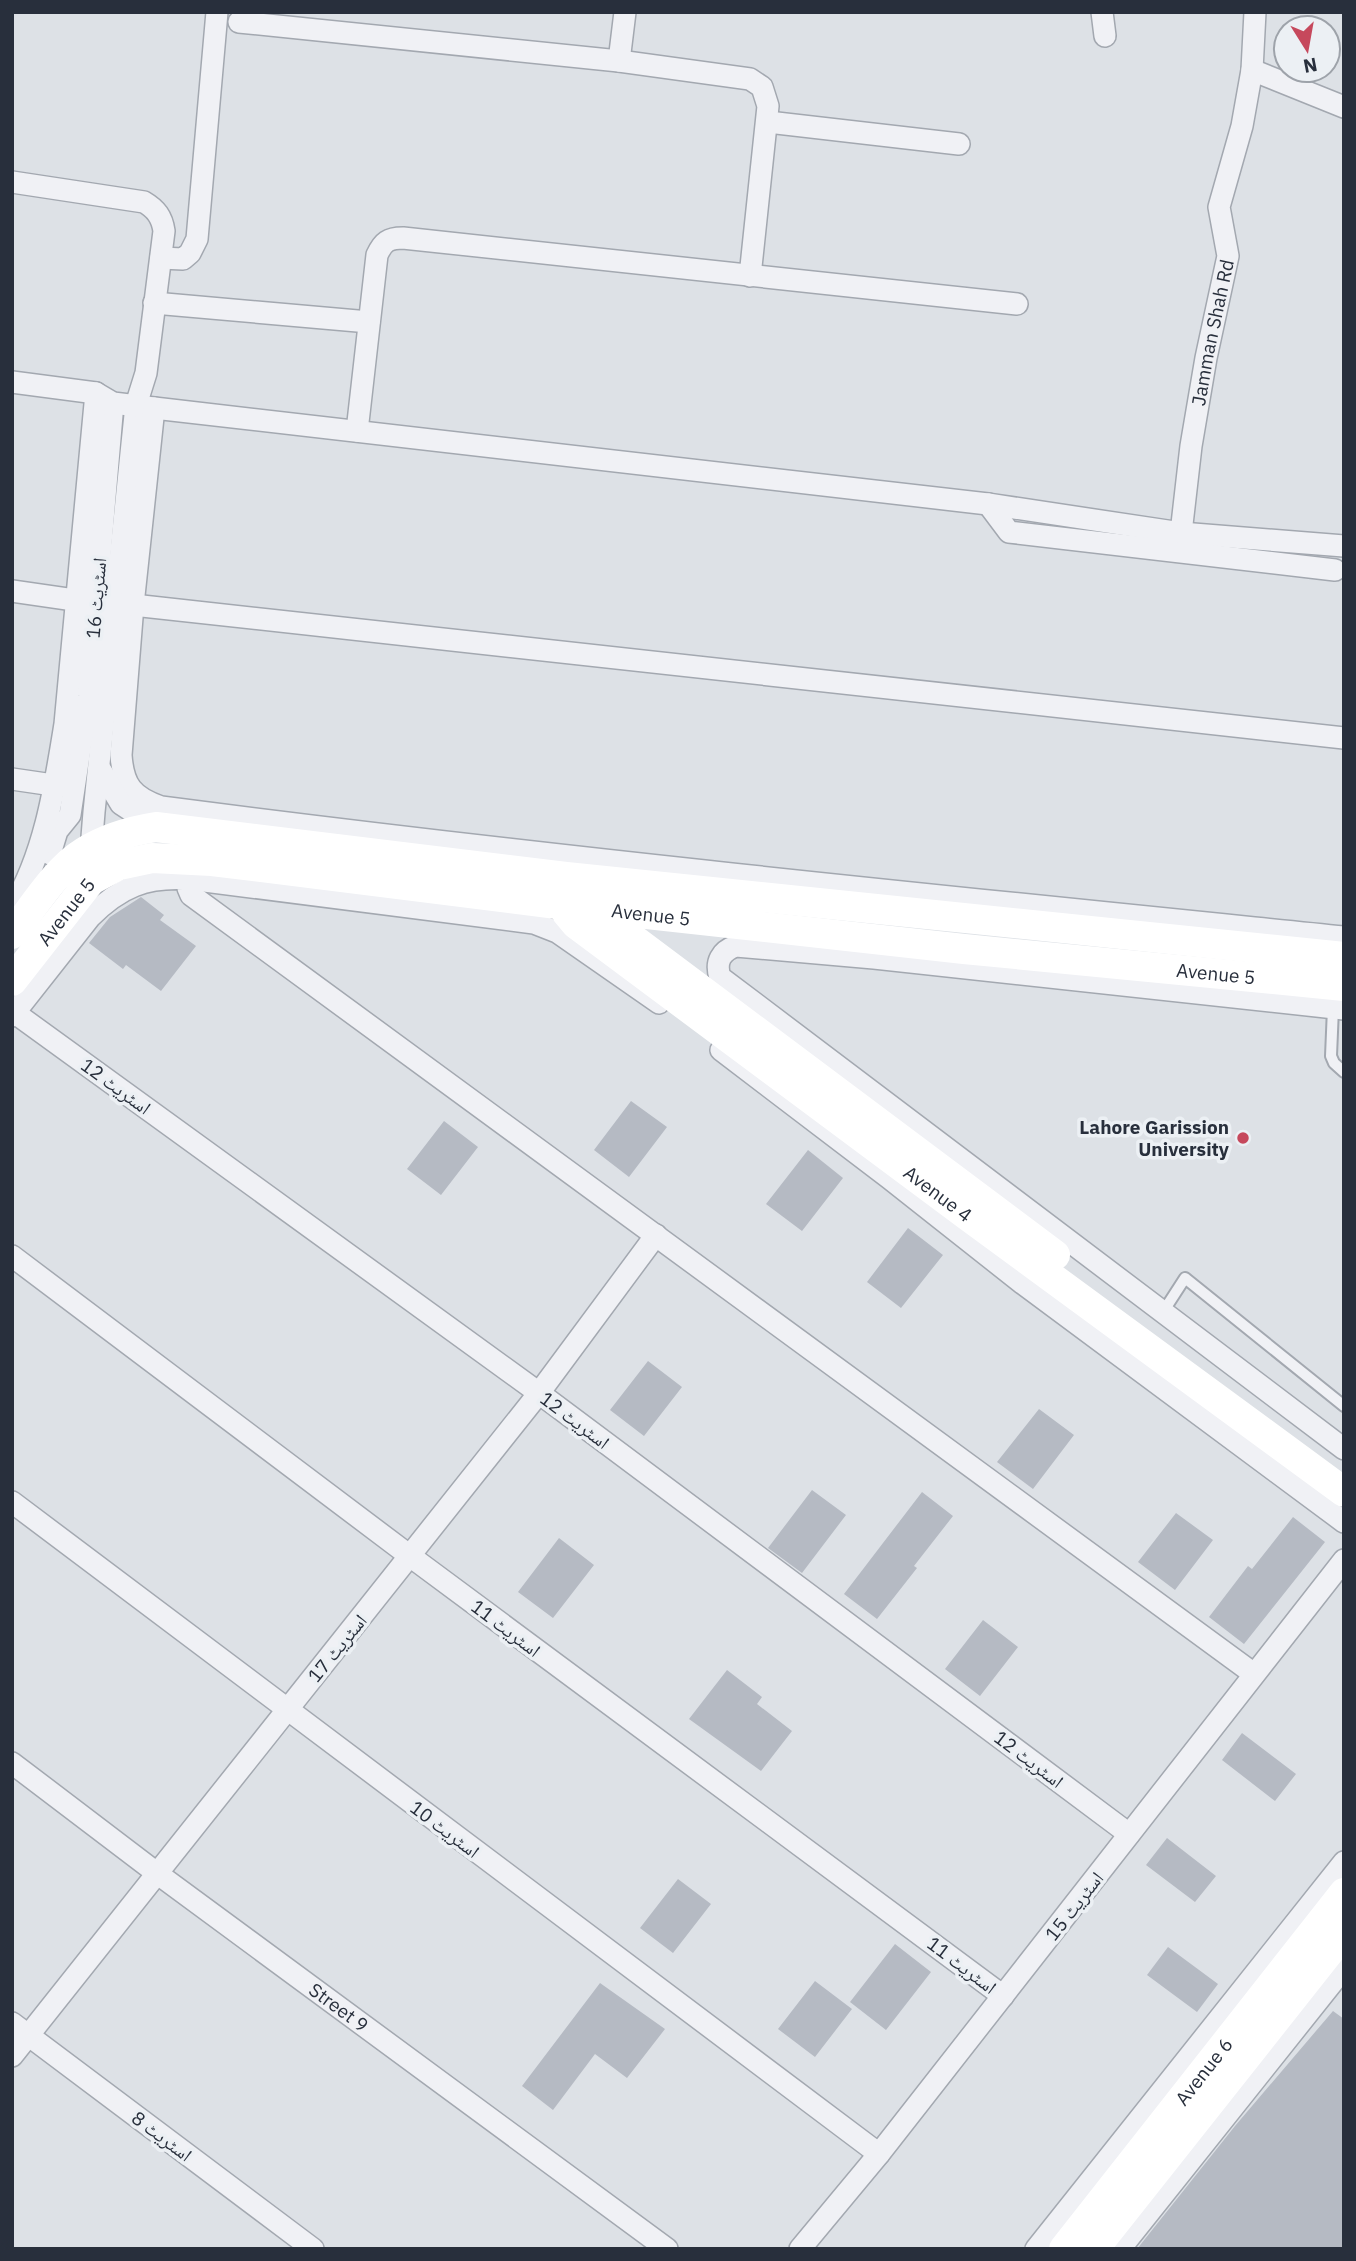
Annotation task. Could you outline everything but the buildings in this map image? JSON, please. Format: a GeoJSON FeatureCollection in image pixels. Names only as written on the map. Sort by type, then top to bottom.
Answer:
{"type":"FeatureCollection","features":[{"type":"Feature","properties":{"kind":"main road","name":"Avenue 5"},"geometry":{"type":"LineString","coordinates":[[12,981],[93,863],[119,835],[156,827],[361,850],[565,891]]}},
{"type":"Feature","properties":{"kind":"main road","name":"Avenue 5"},"geometry":{"type":"LineString","coordinates":[[12,934],[26,904],[93,863],[188,859],[1344,957]]}},
{"type":"Feature","properties":{"kind":"main road","name":"Avenue 4"},"geometry":{"type":"LineString","coordinates":[[565,891],[570,918],[576,924],[1344,1492]]}},
{"type":"Feature","properties":{"kind":"main road","name":"Avenue 5"},"geometry":{"type":"LineString","coordinates":[[604,895],[964,949],[1340,1001]]}},
{"type":"Feature","properties":{"kind":"main road","name":"Avenue 4"},"geometry":{"type":"LineString","coordinates":[[604,895],[606,918],[1344,1472]]}},
{"type":"Feature","properties":{"kind":"main road","name":"Avenue 6"},"geometry":{"type":"LineString","coordinates":[[1064,2249],[1344,1893]]}},
{"type":"Feature","properties":{"kind":"main road","name":"Avenue 6"},"geometry":{"type":"LineString","coordinates":[[1094,2249],[1344,1933]]}},
{"type":"Feature","properties":{"kind":"street"},"geometry":{"type":"LineString","coordinates":[[161,258],[183,259],[190,253],[197,239],[218,12]]}},
{"type":"Feature","properties":{"kind":"street"},"geometry":{"type":"LineString","coordinates":[[619,61],[625,12]]}},
{"type":"Feature","properties":{"kind":"street"},"geometry":{"type":"LineString","coordinates":[[1102,12],[1105,36]]}},
{"type":"Feature","properties":{"kind":"street","name":"Jamman Shah Rd"},"geometry":{"type":"LineString","coordinates":[[1181,533],[1191,446],[1228,256],[1219,207],[1242,126],[1252,70],[1255,12]]}},
{"type":"Feature","properties":{"kind":"street"},"geometry":{"type":"LineString","coordinates":[[239,22],[619,61],[750,79],[762,87],[768,106],[750,276]]}},
{"type":"Feature","properties":{"kind":"street"},"geometry":{"type":"LineString","coordinates":[[1252,70],[1344,107]]}},
{"type":"Feature","properties":{"kind":"street"},"geometry":{"type":"LineString","coordinates":[[768,122],[959,144]]}},
{"type":"Feature","properties":{"kind":"street"},"geometry":{"type":"LineString","coordinates":[[12,182],[144,202],[154,208],[162,219],[164,231],[146,373],[145,407],[105,603],[65,724],[35,862],[22,891],[26,904]]}},
{"type":"Feature","properties":{"kind":"street"},"geometry":{"type":"LineString","coordinates":[[356,431],[377,255],[382,244],[391,238],[1017,304]]}},
{"type":"Feature","properties":{"kind":"street"},"geometry":{"type":"LineString","coordinates":[[154,303],[369,322]]}},
{"type":"Feature","properties":{"kind":"street"},"geometry":{"type":"LineString","coordinates":[[12,382],[145,407],[988,503],[1181,533],[1344,546]]}},
{"type":"Feature","properties":{"kind":"street","name":"اسٹریٹ 16"},"geometry":{"type":"LineString","coordinates":[[93,863],[92,837],[100,769],[105,603],[104,398]]}},
{"type":"Feature","properties":{"kind":"street"},"geometry":{"type":"LineString","coordinates":[[988,503],[1009,532],[1335,570]]}},
{"type":"Feature","properties":{"kind":"street"},"geometry":{"type":"LineString","coordinates":[[12,591],[1344,738]]}},
{"type":"Feature","properties":{"kind":"street"},"geometry":{"type":"LineString","coordinates":[[105,603],[122,771],[134,793],[144,801],[161,807],[364,833],[1344,937]]}},
{"type":"Feature","properties":{"kind":"street","name":"اسٹریٹ 16"},"geometry":{"type":"LineString","coordinates":[[74,793],[105,603]]}},
{"type":"Feature","properties":{"kind":"street"},"geometry":{"type":"LineString","coordinates":[[100,769],[121,804],[156,827]]}},
{"type":"Feature","properties":{"kind":"street"},"geometry":{"type":"LineString","coordinates":[[12,779],[53,785]]}},
{"type":"Feature","properties":{"kind":"street","name":"Avenue 5"},"geometry":{"type":"LineString","coordinates":[[26,904],[57,831],[70,815],[74,793]]}},
{"type":"Feature","properties":{"kind":"street"},"geometry":{"type":"LineString","coordinates":[[70,815],[70,834],[93,863]]}},
{"type":"Feature","properties":{"kind":"street"},"geometry":{"type":"LineString","coordinates":[[14,1014],[90,917],[104,903],[135,884],[174,878],[189,879],[534,923],[557,932],[665,1007],[890,1178],[1022,1283],[1344,1522]]}},
{"type":"Feature","properties":{"kind":"street"},"geometry":{"type":"LineString","coordinates":[[189,879],[188,888],[191,894],[1254,1674]]}},
{"type":"Feature","properties":{"kind":"street"},"geometry":{"type":"LineString","coordinates":[[1340,1001],[736,946],[729,948],[718,963],[720,977],[1344,1449]]}},
{"type":"Feature","properties":{"kind":"street","name":"اسٹریٹ 12"},"geometry":{"type":"LineString","coordinates":[[14,1014],[539,1392],[1129,1834]]}},
{"type":"Feature","properties":{"kind":"street","name":"اسٹریٹ 17"},"geometry":{"type":"LineString","coordinates":[[12,2056],[20,2029],[158,1874],[539,1392],[656,1235]]}},
{"type":"Feature","properties":{"kind":"street","name":"اسٹریٹ 11"},"geometry":{"type":"LineString","coordinates":[[12,1256],[410,1556],[1003,1996]]}},
{"type":"Feature","properties":{"kind":"street","name":"اسٹریٹ 10"},"geometry":{"type":"LineString","coordinates":[[12,1502],[879,2154]]}},
{"type":"Feature","properties":{"kind":"street","name":"اسٹریٹ 15"},"geometry":{"type":"LineString","coordinates":[[800,2249],[879,2154],[1344,1560]]}},
{"type":"Feature","properties":{"kind":"street","name":"Street 9"},"geometry":{"type":"LineString","coordinates":[[12,1763],[158,1874],[667,2249]]}},
{"type":"Feature","properties":{"kind":"street"},"geometry":{"type":"LineString","coordinates":[[1037,2249],[1344,1862]]}},
{"type":"Feature","properties":{"kind":"street"},"geometry":{"type":"LineString","coordinates":[[1120,2249],[1336,1995],[1344,1968]]}},
{"type":"Feature","properties":{"kind":"street","name":"اسٹریٹ 8"},"geometry":{"type":"LineString","coordinates":[[20,2029],[313,2249]]}},
{"type":"Feature","properties":{"kind":"lane"},"geometry":{"type":"LineString","coordinates":[[1340,1001],[1331,1056],[1344,1072]]}},
{"type":"Feature","properties":{"kind":"lane"},"geometry":{"type":"LineString","coordinates":[[1163,1312],[1185,1278],[1344,1406]]}},
{"type":"Feature","properties":{"kind":"place","name":"Lahore Garission University"},"geometry":{"type":"Point","coordinates":[1243,1138]}}]}
